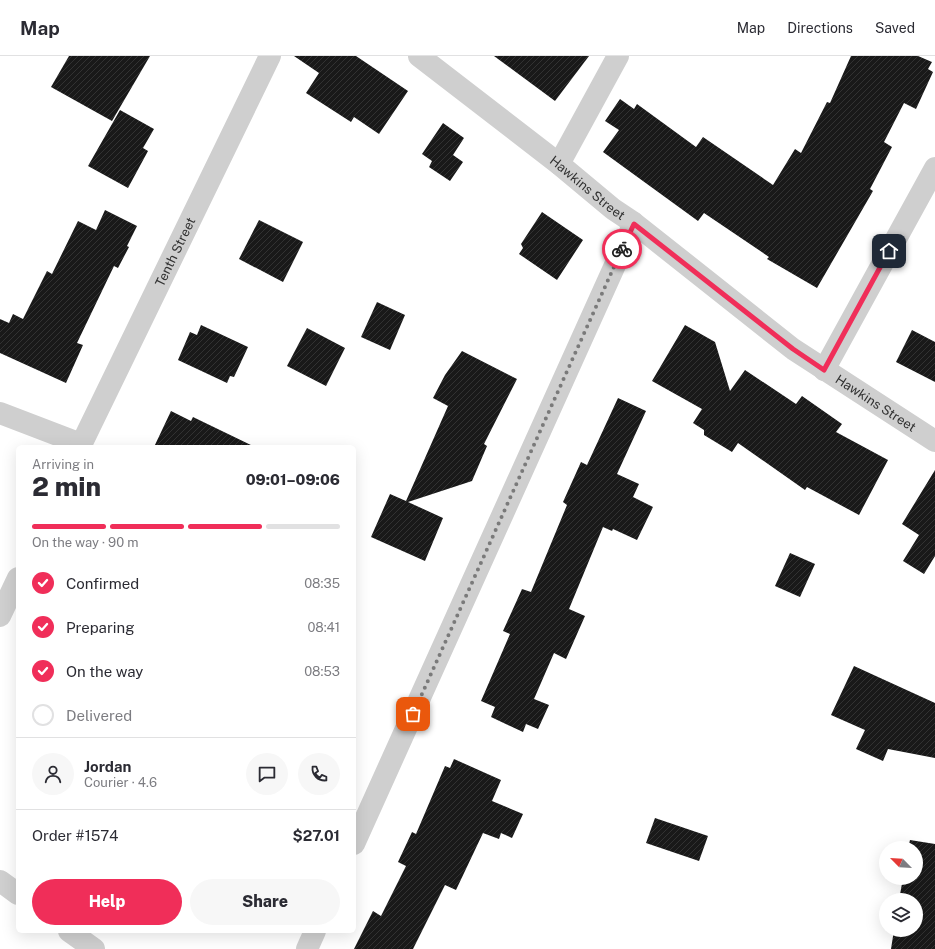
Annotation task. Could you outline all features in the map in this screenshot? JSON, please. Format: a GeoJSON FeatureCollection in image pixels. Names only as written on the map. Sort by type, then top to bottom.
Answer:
{"type":"FeatureCollection","features":[{"type":"Feature","properties":{"kind":"street","name":"Tenth Street"},"geometry":{"type":"LineString","coordinates":[[80,445],[270,56]]}},
{"type":"Feature","properties":{"kind":"street","name":"Hawkins Street"},"geometry":{"type":"LineString","coordinates":[[418,56],[559,164],[613,209],[793,349],[935,441]]}},
{"type":"Feature","properties":{"kind":"street"},"geometry":{"type":"LineString","coordinates":[[559,164],[618,56]]}},
{"type":"Feature","properties":{"kind":"street"},"geometry":{"type":"LineString","coordinates":[[824,370],[935,168]]}},
{"type":"Feature","properties":{"kind":"street"},"geometry":{"type":"LineString","coordinates":[[356,840],[634,224]]}},
{"type":"Feature","properties":{"kind":"street"},"geometry":{"type":"LineString","coordinates":[[0,413],[78,445]]}},
{"type":"Feature","properties":{"kind":"street"},"geometry":{"type":"LineString","coordinates":[[0,616],[16,582]]}},
{"type":"Feature","properties":{"kind":"street"},"geometry":{"type":"LineString","coordinates":[[0,881],[16,893]]}},
{"type":"Feature","properties":{"kind":"street"},"geometry":{"type":"LineString","coordinates":[[72,933],[94,949]]}},
{"type":"Feature","properties":{"kind":"street"},"geometry":{"type":"LineString","coordinates":[[307,949],[314,933]]}},
{"type":"Feature","properties":{"kind":"building"},"geometry":{"type":"Polygon","coordinates":[[[69,56],[150,56],[112,121],[51,87],[69,56]]]}},
{"type":"Feature","properties":{"kind":"building"},"geometry":{"type":"Polygon","coordinates":[[[294,56],[356,56],[408,91],[379,134],[354,117],[351,122],[306,93],[319,73],[294,56]]]}},
{"type":"Feature","properties":{"kind":"building"},"geometry":{"type":"Polygon","coordinates":[[[494,56],[589,56],[555,101],[494,56]]]}},
{"type":"Feature","properties":{"kind":"building"},"geometry":{"type":"Polygon","coordinates":[[[851,56],[918,56],[932,62],[928,69],[933,72],[916,109],[904,103],[884,142],[892,147],[870,189],[873,191],[817,288],[767,259],[769,257],[704,213],[698,221],[603,152],[619,130],[605,121],[620,99],[634,109],[637,104],[696,147],[703,137],[773,185],[795,149],[801,153],[827,102],[830,103],[851,56]]]}},
{"type":"Feature","properties":{"kind":"building"},"geometry":{"type":"Polygon","coordinates":[[[120,110],[154,129],[143,148],[148,151],[128,188],[88,166],[120,110]]]}},
{"type":"Feature","properties":{"kind":"building"},"geometry":{"type":"Polygon","coordinates":[[[443,123],[464,138],[453,155],[463,162],[450,181],[429,167],[432,161],[422,154],[443,123]]]}},
{"type":"Feature","properties":{"kind":"building"},"geometry":{"type":"Polygon","coordinates":[[[105,210],[137,226],[127,246],[129,247],[118,268],[114,266],[77,343],[83,345],[66,383],[0,353],[0,319],[9,323],[13,314],[23,319],[47,271],[52,274],[78,221],[96,230],[105,210]]]}},
{"type":"Feature","properties":{"kind":"building"},"geometry":{"type":"Polygon","coordinates":[[[542,212],[583,240],[557,280],[519,254],[523,248],[521,244],[542,212]]]}},
{"type":"Feature","properties":{"kind":"building"},"geometry":{"type":"Polygon","coordinates":[[[259,220],[303,242],[283,282],[239,259],[259,220]]]}},
{"type":"Feature","properties":{"kind":"building"},"geometry":{"type":"Polygon","coordinates":[[[377,302],[405,315],[390,350],[361,337],[377,302]]]}},
{"type":"Feature","properties":{"kind":"building"},"geometry":{"type":"Polygon","coordinates":[[[201,325],[248,347],[234,377],[230,376],[227,383],[178,360],[190,332],[197,335],[201,325]]]}},
{"type":"Feature","properties":{"kind":"building"},"geometry":{"type":"Polygon","coordinates":[[[685,325],[715,342],[730,391],[745,370],[796,404],[802,396],[842,424],[836,432],[888,460],[859,515],[807,487],[805,490],[738,443],[732,452],[704,435],[704,430],[693,423],[702,409],[652,381],[685,325]]]}},
{"type":"Feature","properties":{"kind":"building"},"geometry":{"type":"Polygon","coordinates":[[[307,328],[345,348],[326,386],[287,366],[307,328]]]}},
{"type":"Feature","properties":{"kind":"building"},"geometry":{"type":"Polygon","coordinates":[[[912,330],[935,342],[935,382],[896,362],[912,330]]]}},
{"type":"Feature","properties":{"kind":"building"},"geometry":{"type":"Polygon","coordinates":[[[462,351],[517,379],[484,444],[487,446],[472,481],[408,502],[443,518],[425,561],[371,537],[390,494],[406,501],[448,406],[433,398],[445,375],[462,351]]]}},
{"type":"Feature","properties":{"kind":"building"},"geometry":{"type":"Polygon","coordinates":[[[618,398],[646,411],[617,474],[639,484],[633,497],[653,507],[637,540],[613,529],[612,531],[603,527],[569,609],[585,616],[566,659],[554,653],[534,699],[549,705],[538,729],[526,724],[523,732],[491,717],[495,707],[481,701],[510,634],[503,631],[522,589],[531,592],[567,505],[563,502],[581,462],[587,465],[618,398]]]}},
{"type":"Feature","properties":{"kind":"building"},"geometry":{"type":"Polygon","coordinates":[[[171,411],[191,421],[193,417],[251,445],[155,445],[171,411]]]}},
{"type":"Feature","properties":{"kind":"building"},"geometry":{"type":"Polygon","coordinates":[[[935,470],[935,556],[924,574],[903,561],[919,535],[902,524],[935,470]]]}},
{"type":"Feature","properties":{"kind":"building"},"geometry":{"type":"Polygon","coordinates":[[[790,553],[815,564],[800,597],[775,586],[790,553]]]}},
{"type":"Feature","properties":{"kind":"building"},"geometry":{"type":"Polygon","coordinates":[[[854,666],[935,703],[935,758],[888,749],[883,761],[856,749],[865,730],[831,715],[854,666]]]}},
{"type":"Feature","properties":{"kind":"building"},"geometry":{"type":"Polygon","coordinates":[[[454,759],[501,780],[492,801],[523,814],[512,838],[501,833],[499,839],[483,833],[456,890],[445,885],[413,949],[354,949],[373,911],[381,916],[406,866],[398,862],[412,832],[416,834],[445,766],[450,768],[454,759]]]}},
{"type":"Feature","properties":{"kind":"building"},"geometry":{"type":"Polygon","coordinates":[[[655,818],[708,836],[699,861],[646,843],[655,818]]]}},
{"type":"Feature","properties":{"kind":"building"},"geometry":{"type":"Polygon","coordinates":[[[923,842],[935,844],[935,949],[891,949],[893,937],[923,937],[923,893],[900,893],[902,885],[923,885],[923,842]]]}},
{"type":"Feature","properties":{"kind":"way so far"},"geometry":{"type":"LineString","coordinates":[[413,714],[622,249]]}},
{"type":"Feature","properties":{"kind":"route"},"geometry":{"type":"LineString","coordinates":[[622,249],[634,224],[793,349],[824,370],[889,251]]}}]}
